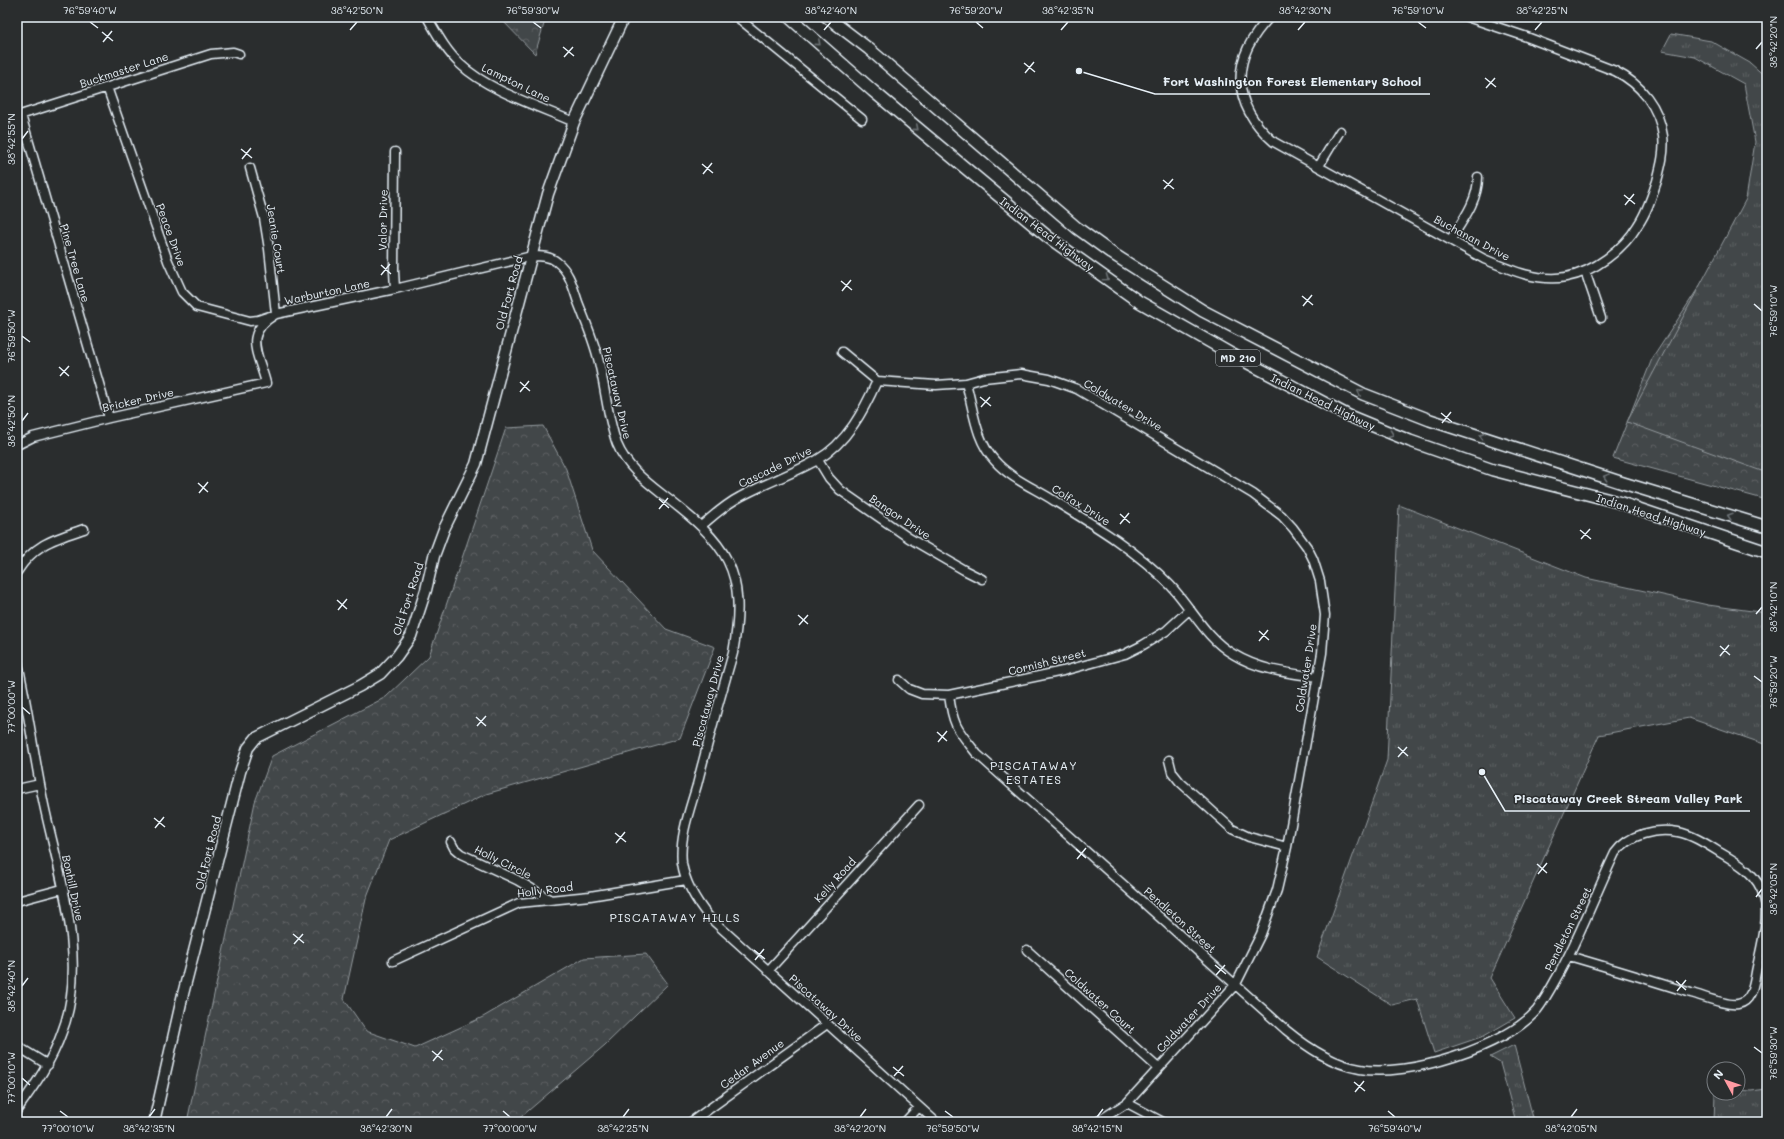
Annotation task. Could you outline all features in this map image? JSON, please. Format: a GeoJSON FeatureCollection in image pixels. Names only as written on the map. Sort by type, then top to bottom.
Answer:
{"type":"FeatureCollection","features":[{"type":"Feature","properties":{"kind":"highway","name":"Indian Head Highway"},"geometry":{"type":"LineString","coordinates":[[789,17],[873,91],[1048,237],[1138,301],[1233,355],[1349,416],[1410,441],[1493,470],[1618,502],[1767,552]]}},
{"type":"Feature","properties":{"kind":"highway","name":"Indian Head Highway"},"geometry":{"type":"LineString","coordinates":[[827,17],[869,49],[1077,228],[1120,258],[1203,311],[1363,394],[1430,420],[1767,527]]}},
{"type":"Feature","properties":{"kind":"main road","name":"Old Fort Road"},"geometry":{"type":"LineString","coordinates":[[154,1122],[184,994],[240,772],[248,748],[256,738],[360,686],[380,674],[398,656],[411,636],[426,590],[434,556],[444,530],[476,464],[548,194],[574,122],[624,17]]}},
{"type":"Feature","properties":{"kind":"street","name":"Lampton Lane"},"geometry":{"type":"LineString","coordinates":[[427,17],[453,57],[476,77],[574,122]]}},
{"type":"Feature","properties":{"kind":"street"},"geometry":{"type":"LineString","coordinates":[[737,17],[862,120]]}},
{"type":"Feature","properties":{"kind":"street","name":"Buchanan Drive"},"geometry":{"type":"LineString","coordinates":[[1270,17],[1260,28],[1245,51],[1241,66],[1244,99],[1248,111],[1262,132],[1281,147],[1319,166],[1451,239],[1484,259],[1516,273],[1549,277],[1566,277],[1585,271],[1607,259],[1622,245],[1638,226],[1649,203],[1664,154],[1663,136],[1654,107],[1640,88],[1626,76],[1524,36],[1467,17]]}},
{"type":"Feature","properties":{"kind":"street","name":"Buckmaster Lane"},"geometry":{"type":"LineString","coordinates":[[19,115],[211,54],[233,52],[239,54]]}},
{"type":"Feature","properties":{"kind":"street","name":"Peace Drive"},"geometry":{"type":"LineString","coordinates":[[107,87],[168,261],[182,292],[201,309],[250,321],[276,314]]}},
{"type":"Feature","properties":{"kind":"street","name":"Pine Tree Lane"},"geometry":{"type":"LineString","coordinates":[[19,115],[109,418]]}},
{"type":"Feature","properties":{"kind":"street"},"geometry":{"type":"LineString","coordinates":[[1319,166],[1340,132]]}},
{"type":"Feature","properties":{"kind":"street","name":"Valor Drive"},"geometry":{"type":"LineString","coordinates":[[395,152],[395,289]]}},
{"type":"Feature","properties":{"kind":"street","name":"Jeanie Court"},"geometry":{"type":"LineString","coordinates":[[250,168],[264,218],[276,314]]}},
{"type":"Feature","properties":{"kind":"street"},"geometry":{"type":"LineString","coordinates":[[1451,239],[1473,202],[1478,178]]}},
{"type":"Feature","properties":{"kind":"street","name":"Warburton Lane"},"geometry":{"type":"LineString","coordinates":[[266,383],[254,338],[257,329],[261,324],[276,314],[395,289],[532,256]]}},
{"type":"Feature","properties":{"kind":"street","name":"Piscataway Drive"},"geometry":{"type":"LineString","coordinates":[[532,256],[545,256],[553,260],[564,269],[571,280],[595,345],[612,427],[622,454],[643,480],[701,526],[722,550],[733,572],[738,595],[738,614],[733,653],[684,838],[682,855],[686,880],[697,901],[709,917],[936,1122]]}},
{"type":"Feature","properties":{"kind":"street"},"geometry":{"type":"LineString","coordinates":[[1585,271],[1601,318]]}},
{"type":"Feature","properties":{"kind":"street"},"geometry":{"type":"LineString","coordinates":[[842,352],[877,381]]}},
{"type":"Feature","properties":{"kind":"street","name":"Coldwater Drive"},"geometry":{"type":"LineString","coordinates":[[877,381],[923,384],[966,383],[984,378],[1021,374],[1049,379],[1077,389],[1253,494],[1274,509],[1293,528],[1313,559],[1324,597],[1324,633],[1287,847],[1269,915],[1236,984],[1158,1068],[1128,1103]]}},
{"type":"Feature","properties":{"kind":"street","name":"Cascade Drive"},"geometry":{"type":"LineString","coordinates":[[701,526],[739,497],[818,460],[840,441],[856,422],[865,408],[877,381]]}},
{"type":"Feature","properties":{"kind":"street","name":"Bricker Drive"},"geometry":{"type":"LineString","coordinates":[[17,446],[33,437],[109,418],[266,383]]}},
{"type":"Feature","properties":{"kind":"street","name":"Colfax Drive"},"geometry":{"type":"LineString","coordinates":[[966,383],[973,418],[979,436],[990,454],[1003,470],[1112,537],[1133,552],[1170,585],[1215,640],[1231,653],[1241,659],[1268,669],[1317,677]]}},
{"type":"Feature","properties":{"kind":"street","name":"Bangor Drive"},"geometry":{"type":"LineString","coordinates":[[818,460],[829,478],[840,490],[909,538],[982,579]]}},
{"type":"Feature","properties":{"kind":"street"},"geometry":{"type":"LineString","coordinates":[[17,572],[30,554],[40,546],[53,539],[84,529]]}},
{"type":"Feature","properties":{"kind":"street","name":"Cornish Street"},"geometry":{"type":"LineString","coordinates":[[899,680],[912,690],[922,694],[949,694],[1056,673],[1125,654],[1166,631],[1190,609]]}},
{"type":"Feature","properties":{"kind":"street","name":"Bonhill Drive"},"geometry":{"type":"LineString","coordinates":[[17,659],[73,952],[72,995],[63,1031],[48,1065],[17,1110]]}},
{"type":"Feature","properties":{"kind":"street","name":"Pendleton Street"},"geometry":{"type":"LineString","coordinates":[[949,694],[954,721],[959,732],[978,754],[1286,1030],[1322,1056],[1346,1066],[1361,1070],[1390,1070],[1459,1055],[1504,1036],[1526,1021],[1537,1010],[1569,956],[1618,848],[1629,840],[1657,831],[1678,832],[1694,838],[1740,864],[1754,877],[1765,898],[1766,910],[1763,935],[1754,983],[1748,998],[1737,1004],[1711,999],[1569,956]]}},
{"type":"Feature","properties":{"kind":"street"},"geometry":{"type":"LineString","coordinates":[[1169,760],[1172,772],[1180,782],[1232,828],[1249,837],[1287,847]]}},
{"type":"Feature","properties":{"kind":"street"},"geometry":{"type":"LineString","coordinates":[[17,789],[40,784]]}},
{"type":"Feature","properties":{"kind":"street","name":"Kelly Road"},"geometry":{"type":"LineString","coordinates":[[768,971],[919,805]]}},
{"type":"Feature","properties":{"kind":"street","name":"Holly Circle"},"geometry":{"type":"LineString","coordinates":[[451,842],[454,848],[461,854],[517,880],[549,899]]}},
{"type":"Feature","properties":{"kind":"street","name":"Holly Road"},"geometry":{"type":"LineString","coordinates":[[393,961],[519,903],[590,896],[686,880]]}},
{"type":"Feature","properties":{"kind":"street"},"geometry":{"type":"LineString","coordinates":[[17,901],[62,890]]}},
{"type":"Feature","properties":{"kind":"street","name":"Coldwater Court"},"geometry":{"type":"LineString","coordinates":[[1027,950],[1158,1068]]}},
{"type":"Feature","properties":{"kind":"street","name":"Cedar Avenue"},"geometry":{"type":"LineString","coordinates":[[691,1122],[826,1024]]}},
{"type":"Feature","properties":{"kind":"street"},"geometry":{"type":"LineString","coordinates":[[17,1046],[38,1061],[48,1065]]}},
{"type":"Feature","properties":{"kind":"street"},"geometry":{"type":"LineString","coordinates":[[1097,1122],[1128,1103],[1163,1122]]}},
{"type":"Feature","properties":{"kind":"street"},"geometry":{"type":"LineString","coordinates":[[905,1122],[919,1107]]}},
{"type":"Feature","properties":{"kind":"green space"},"geometry":{"type":"Polygon","coordinates":[[[499,17],[552,17],[544,24],[535,54],[499,17]]]}},
{"type":"Feature","properties":{"kind":"green space"},"geometry":{"type":"Polygon","coordinates":[[[1671,34],[1711,41],[1750,63],[1767,78],[1767,473],[1627,422],[1746,199],[1755,142],[1744,84],[1695,57],[1662,51],[1671,34]]]}},
{"type":"Feature","properties":{"kind":"green space"},"geometry":{"type":"Polygon","coordinates":[[[1767,193],[1767,500],[1613,458],[1652,359],[1747,213],[1767,193]]]}},
{"type":"Feature","properties":{"kind":"green space"},"geometry":{"type":"Polygon","coordinates":[[[543,426],[566,469],[592,550],[666,629],[715,647],[680,738],[486,794],[389,840],[366,899],[344,999],[366,1031],[415,1048],[483,1017],[584,958],[646,954],[668,984],[605,1045],[515,1122],[187,1122],[255,802],[272,756],[386,697],[429,656],[506,428],[543,426]]]}},
{"type":"Feature","properties":{"kind":"green space"},"geometry":{"type":"Polygon","coordinates":[[[1399,505],[1586,578],[1708,605],[1767,613],[1767,745],[1689,718],[1599,735],[1490,978],[1515,1018],[1484,1036],[1434,1053],[1417,999],[1392,1005],[1317,957],[1387,760],[1399,505]]]}},
{"type":"Feature","properties":{"kind":"green space"},"geometry":{"type":"Polygon","coordinates":[[[1514,1045],[1535,1122],[1516,1122],[1500,1063],[1490,1057],[1514,1045]]]}},
{"type":"Feature","properties":{"kind":"green space"},"geometry":{"type":"Polygon","coordinates":[[[1767,1089],[1767,1122],[1714,1122],[1715,1101],[1746,1101],[1746,1091],[1767,1089]]]}},
{"type":"Feature","properties":{"kind":"place","name":"Fort Washington Forest Elementary School"},"geometry":{"type":"Point","coordinates":[1079,71]}},
{"type":"Feature","properties":{"kind":"place","name":"Piscataway Creek Stream Valley Park"},"geometry":{"type":"Point","coordinates":[1482,772]}},
{"type":"Feature","properties":{"kind":"district","name":"PISCATAWAY ESTATES"},"geometry":{"type":"Point","coordinates":[1034,773]}},
{"type":"Feature","properties":{"kind":"district","name":"PISCATAWAY HILLS"},"geometry":{"type":"Point","coordinates":[675,918]}}]}
